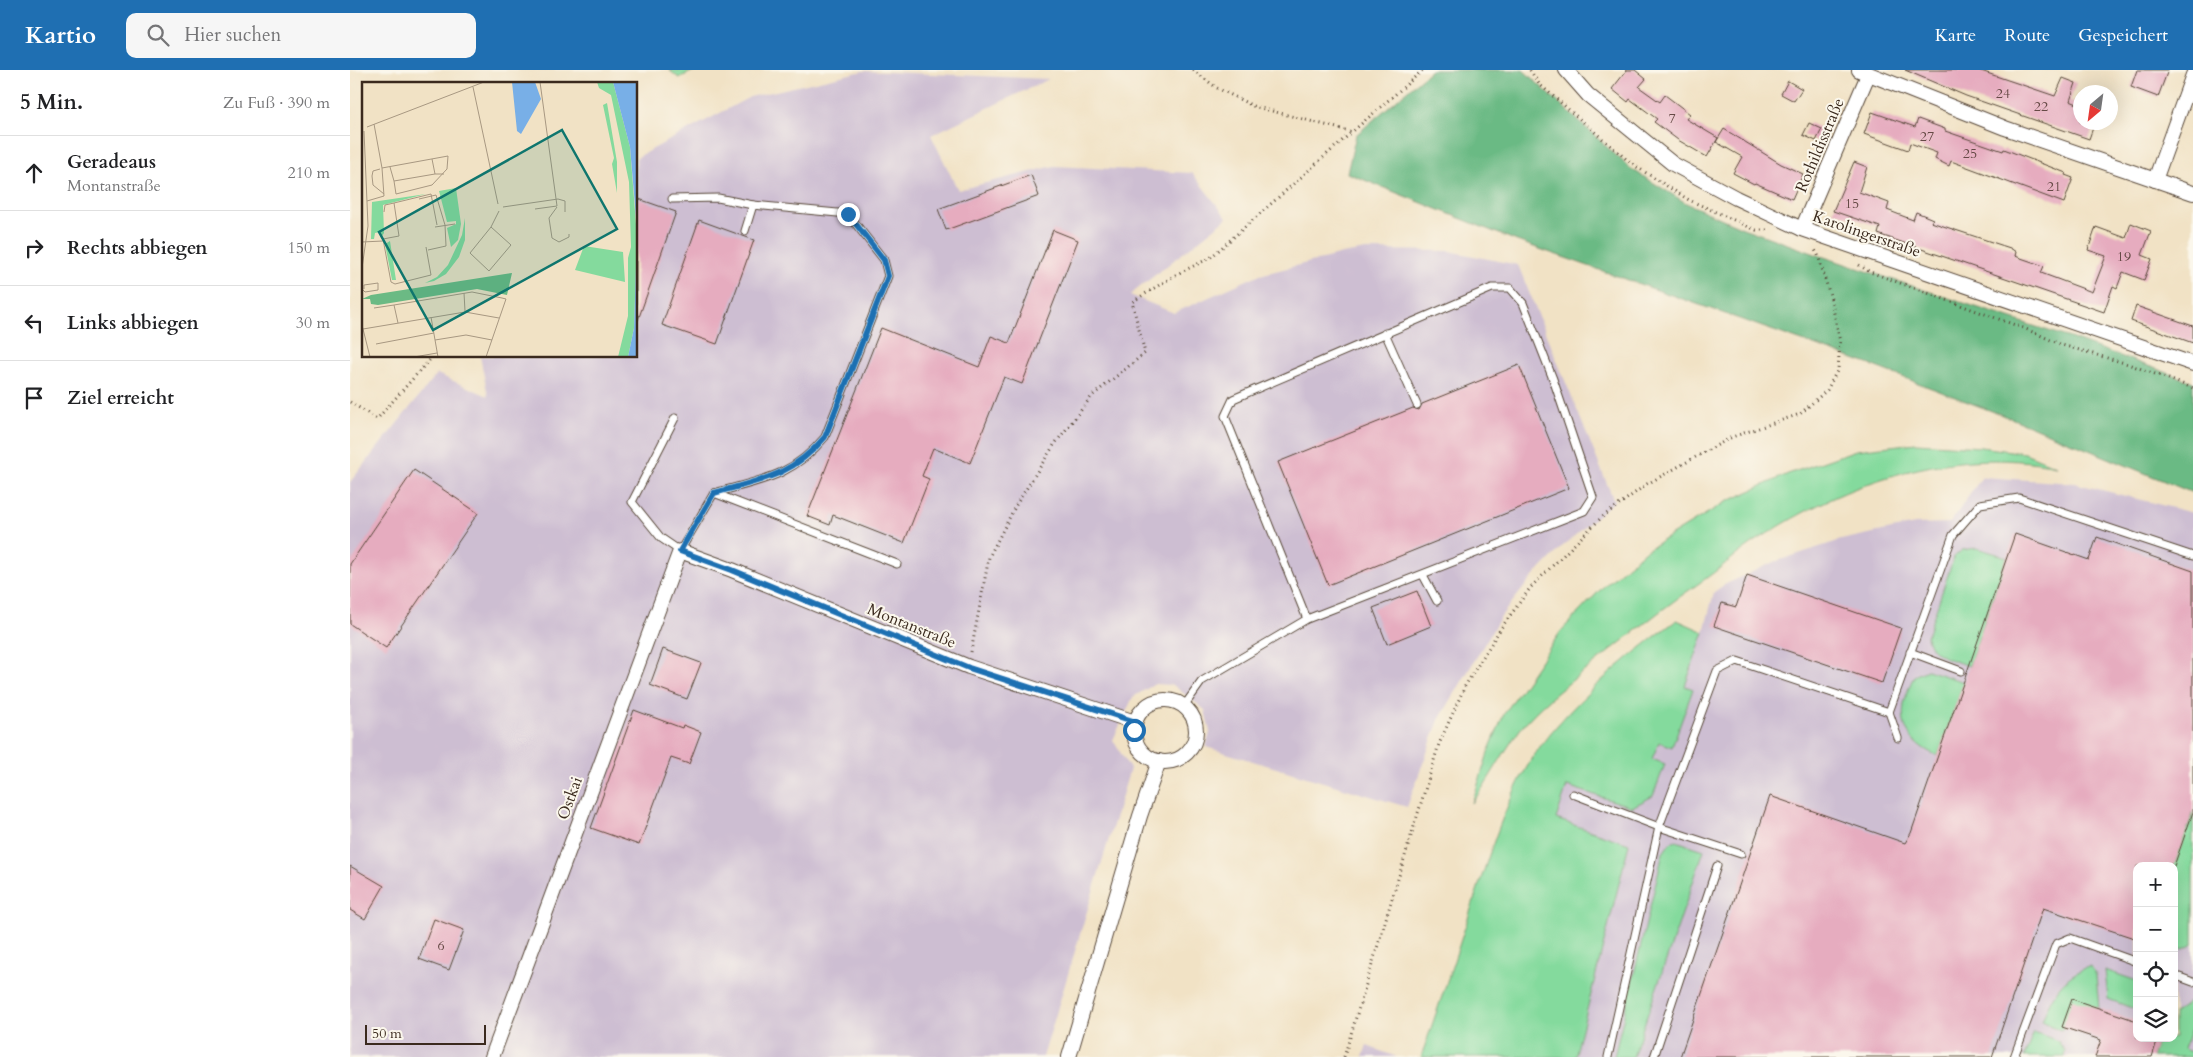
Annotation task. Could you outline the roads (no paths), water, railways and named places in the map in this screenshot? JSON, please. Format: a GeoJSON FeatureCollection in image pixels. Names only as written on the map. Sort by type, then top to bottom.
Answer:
{"type":"FeatureCollection","features":[{"type":"Feature","properties":{"kind":"street","name":"Karolingerstraße"},"geometry":{"type":"LineString","coordinates":[[1566,70],[1588,95],[1674,164],[1736,198],[1802,229],[2193,364]]}},
{"type":"Feature","properties":{"kind":"street","name":"Rothildisstraße"},"geometry":{"type":"LineString","coordinates":[[1802,229],[1864,73],[2006,128],[2193,193]]}},
{"type":"Feature","properties":{"kind":"street"},"geometry":{"type":"LineString","coordinates":[[2156,180],[2193,75]]}},
{"type":"Feature","properties":{"kind":"street","name":"Montanstraße"},"geometry":{"type":"LineString","coordinates":[[680,551],[732,570],[969,668],[1136,722]]}},
{"type":"Feature","properties":{"kind":"street","name":"Ostkai"},"geometry":{"type":"LineString","coordinates":[[492,1057],[680,551]]}},
{"type":"Feature","properties":{"kind":"street"},"geometry":{"type":"LineString","coordinates":[[1164,700],[1174,701],[1184,706],[1193,716],[1196,727],[1196,738],[1192,747],[1180,758],[1170,762],[1149,758],[1136,741],[1136,722],[1140,713],[1153,702],[1164,700]]}},
{"type":"Feature","properties":{"kind":"street"},"geometry":{"type":"LineString","coordinates":[[1069,1057],[1140,816],[1159,761]]}},
{"type":"Feature","properties":{"kind":"lane"},"geometry":{"type":"LineString","coordinates":[[672,199],[718,198],[753,205],[848,214],[884,260],[888,276],[825,437],[809,456],[775,476],[714,493],[680,551],[661,538],[632,502],[675,418]]}},
{"type":"Feature","properties":{"kind":"lane"},"geometry":{"type":"LineString","coordinates":[[745,231],[753,205]]}},
{"type":"Feature","properties":{"kind":"lane"},"geometry":{"type":"LineString","coordinates":[[1184,706],[1202,681],[1307,619],[1584,511],[1593,497],[1553,380],[1523,302],[1510,288],[1492,288],[1233,399],[1225,416],[1307,619]]}},
{"type":"Feature","properties":{"kind":"lane"},"geometry":{"type":"LineString","coordinates":[[1385,333],[1417,404]]}},
{"type":"Feature","properties":{"kind":"lane"},"geometry":{"type":"LineString","coordinates":[[714,493],[897,564]]}},
{"type":"Feature","properties":{"kind":"lane"},"geometry":{"type":"LineString","coordinates":[[1898,738],[1889,712],[1910,652],[1953,535],[1980,504],[2019,498],[2193,556]]}},
{"type":"Feature","properties":{"kind":"lane"},"geometry":{"type":"LineString","coordinates":[[1424,574],[1436,600]]}},
{"type":"Feature","properties":{"kind":"lane"},"geometry":{"type":"LineString","coordinates":[[1910,652],[1961,671]]}},
{"type":"Feature","properties":{"kind":"lane"},"geometry":{"type":"LineString","coordinates":[[1608,1057],[1659,827],[1717,671],[1737,660],[1889,712]]}},
{"type":"Feature","properties":{"kind":"lane"},"geometry":{"type":"LineString","coordinates":[[1573,794],[1659,827],[1740,854]]}},
{"type":"Feature","properties":{"kind":"lane"},"geometry":{"type":"LineString","coordinates":[[1654,1057],[1718,866]]}},
{"type":"Feature","properties":{"kind":"lane"},"geometry":{"type":"LineString","coordinates":[[2014,1057],[2056,944],[2070,938],[2133,961]]}},
{"type":"Feature","properties":{"kind":"lane"},"geometry":{"type":"LineString","coordinates":[[2178,976],[2193,982]]}}]}
